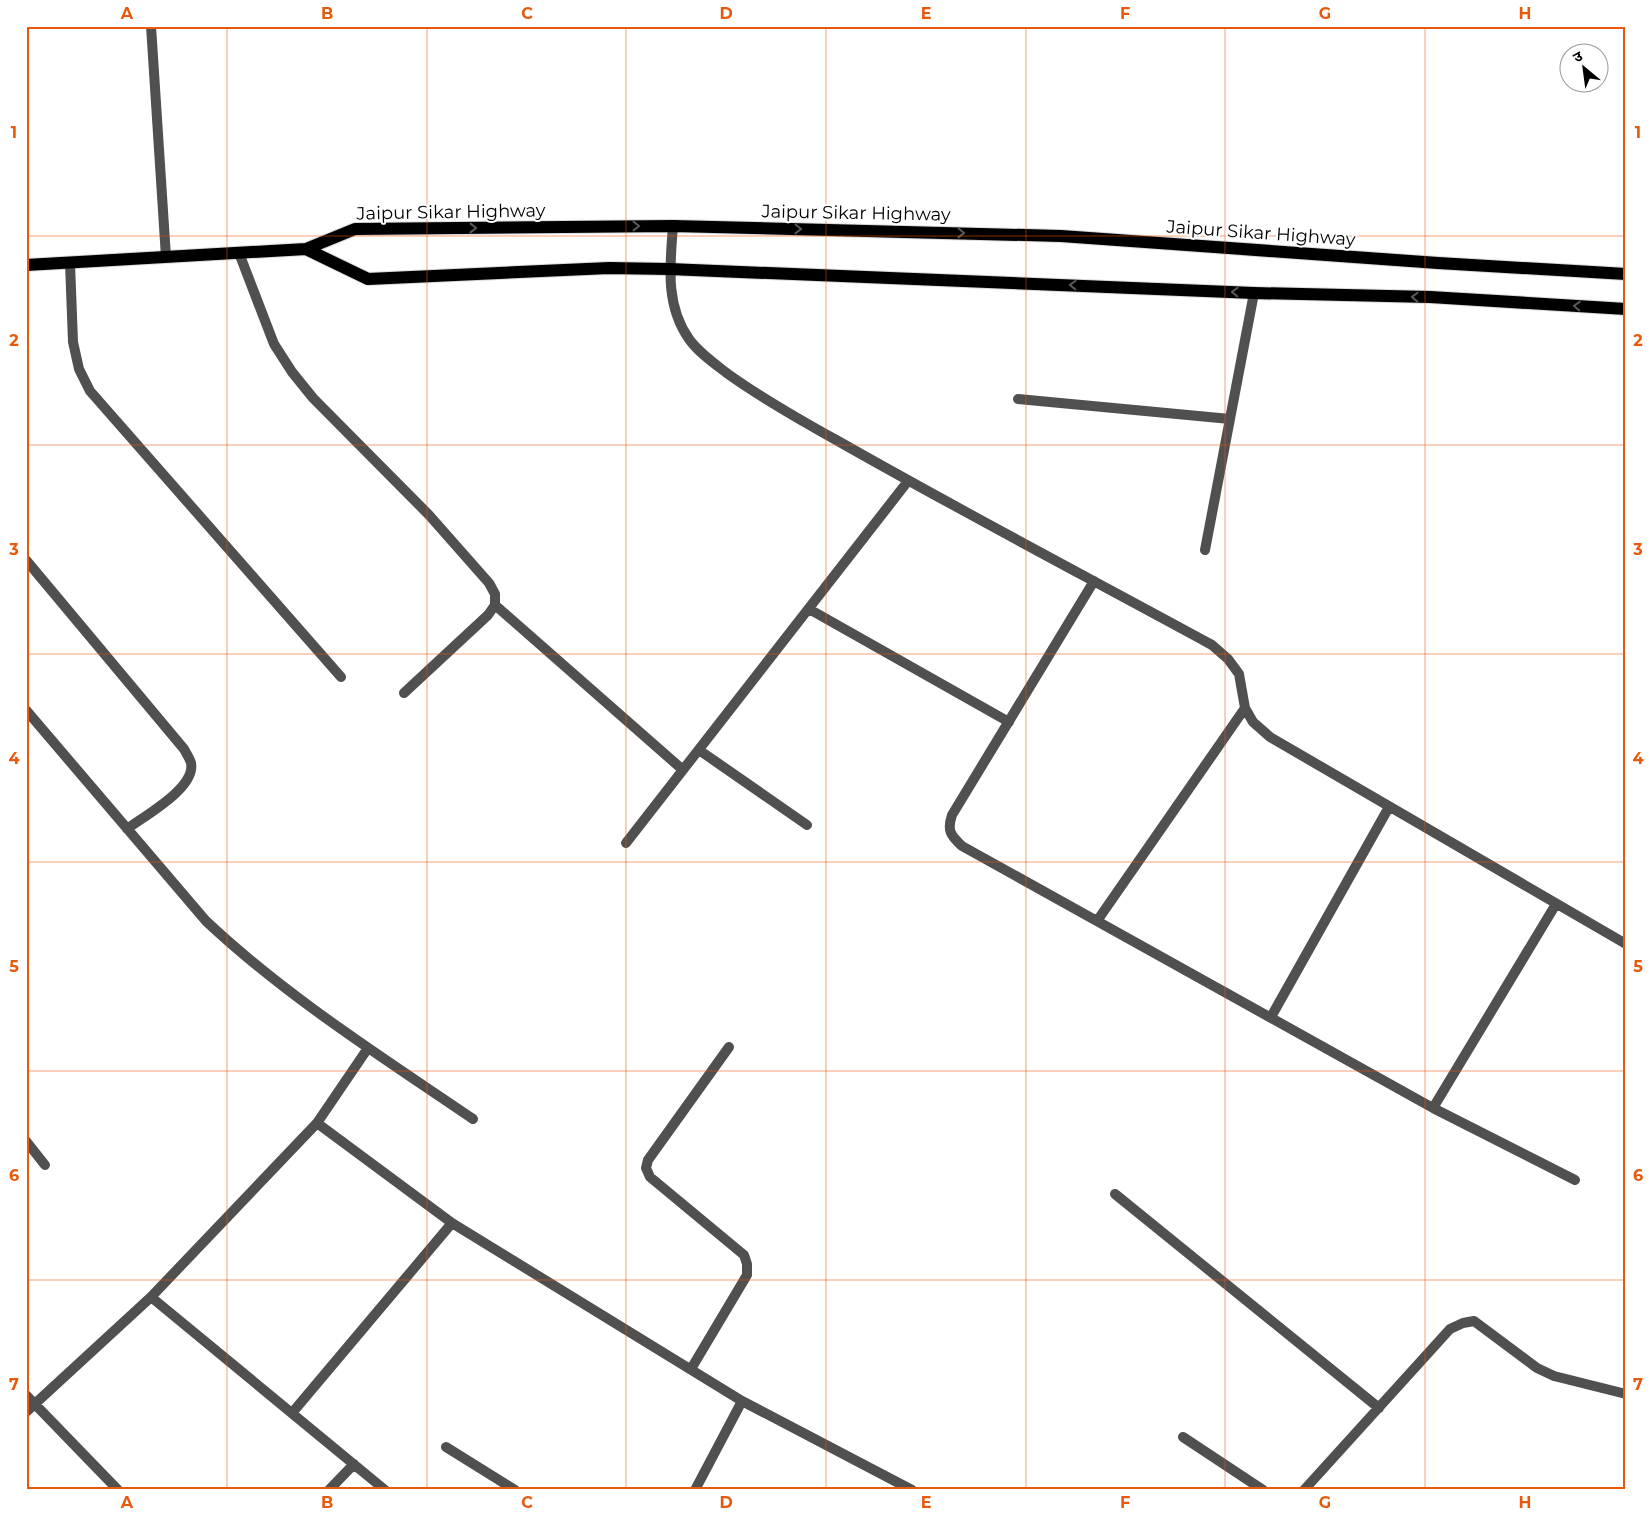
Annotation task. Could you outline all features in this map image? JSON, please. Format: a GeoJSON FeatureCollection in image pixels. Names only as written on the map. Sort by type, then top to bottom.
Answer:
{"type":"FeatureCollection","features":[{"type":"Feature","properties":{"kind":"main road","name":"Jaipur Sikar Highway"},"geometry":{"type":"LineString","coordinates":[[306,249],[355,228],[673,226],[1061,236],[1626,274]]}},
{"type":"Feature","properties":{"kind":"main road"},"geometry":{"type":"LineString","coordinates":[[26,265],[306,249],[368,279],[609,268],[669,269],[1254,293],[1430,297],[1626,309]]}},
{"type":"Feature","properties":{"kind":"street"},"geometry":{"type":"LineString","coordinates":[[151,26],[166,257]]}},
{"type":"Feature","properties":{"kind":"street"},"geometry":{"type":"LineString","coordinates":[[673,226],[669,269],[676,318],[690,340],[714,363],[755,394],[908,481],[1212,645],[1228,659],[1240,674],[1245,708],[1253,722],[1270,737],[1626,944]]}},
{"type":"Feature","properties":{"kind":"street"},"geometry":{"type":"LineString","coordinates":[[239,253],[274,344],[292,372],[313,398],[399,483],[449,537],[489,583],[495,594],[495,604],[488,615],[404,693]]}},
{"type":"Feature","properties":{"kind":"street"},"geometry":{"type":"LineString","coordinates":[[70,263],[73,342],[79,369],[90,390],[341,677]]}},
{"type":"Feature","properties":{"kind":"street"},"geometry":{"type":"LineString","coordinates":[[1205,550],[1254,293]]}},
{"type":"Feature","properties":{"kind":"street"},"geometry":{"type":"LineString","coordinates":[[1018,399],[1230,418]]}},
{"type":"Feature","properties":{"kind":"street"},"geometry":{"type":"LineString","coordinates":[[626,843],[908,481]]}},
{"type":"Feature","properties":{"kind":"street"},"geometry":{"type":"LineString","coordinates":[[26,560],[184,749],[191,764],[190,777],[179,791],[126,829]]}},
{"type":"Feature","properties":{"kind":"street"},"geometry":{"type":"LineString","coordinates":[[1094,581],[952,814],[949,826],[953,838],[962,846],[1433,1108],[1575,1180]]}},
{"type":"Feature","properties":{"kind":"street"},"geometry":{"type":"LineString","coordinates":[[495,604],[682,770]]}},
{"type":"Feature","properties":{"kind":"street"},"geometry":{"type":"LineString","coordinates":[[809,609],[1009,722]]}},
{"type":"Feature","properties":{"kind":"street"},"geometry":{"type":"LineString","coordinates":[[1097,921],[1245,708]]}},
{"type":"Feature","properties":{"kind":"street"},"geometry":{"type":"LineString","coordinates":[[26,710],[206,921],[230,943],[261,969],[368,1048],[473,1119]]}},
{"type":"Feature","properties":{"kind":"street"},"geometry":{"type":"LineString","coordinates":[[699,750],[806,825]]}},
{"type":"Feature","properties":{"kind":"street"},"geometry":{"type":"LineString","coordinates":[[1271,1017],[1389,807]]}},
{"type":"Feature","properties":{"kind":"street"},"geometry":{"type":"LineString","coordinates":[[1433,1108],[1556,904]]}},
{"type":"Feature","properties":{"kind":"street"},"geometry":{"type":"LineString","coordinates":[[690,1369],[747,1275],[747,1264],[744,1255],[650,1178],[646,1168],[648,1160],[729,1047]]}},
{"type":"Feature","properties":{"kind":"street"},"geometry":{"type":"LineString","coordinates":[[30,1408],[151,1297],[317,1123],[368,1048]]}},
{"type":"Feature","properties":{"kind":"street"},"geometry":{"type":"LineString","coordinates":[[317,1123],[452,1223],[742,1401],[912,1490]]}},
{"type":"Feature","properties":{"kind":"street"},"geometry":{"type":"LineString","coordinates":[[26,1141],[44,1165]]}},
{"type":"Feature","properties":{"kind":"street"},"geometry":{"type":"LineString","coordinates":[[1115,1194],[1379,1408]]}},
{"type":"Feature","properties":{"kind":"street"},"geometry":{"type":"LineString","coordinates":[[292,1413],[452,1223]]}},
{"type":"Feature","properties":{"kind":"street"},"geometry":{"type":"LineString","coordinates":[[151,1297],[385,1490]]}},
{"type":"Feature","properties":{"kind":"street"},"geometry":{"type":"LineString","coordinates":[[1304,1490],[1450,1328],[1463,1322],[1474,1321],[1537,1368],[1554,1376],[1626,1394]]}},
{"type":"Feature","properties":{"kind":"street"},"geometry":{"type":"LineString","coordinates":[[26,1395],[30,1408],[118,1490]]}},
{"type":"Feature","properties":{"kind":"street"},"geometry":{"type":"LineString","coordinates":[[695,1490],[742,1401]]}},
{"type":"Feature","properties":{"kind":"street"},"geometry":{"type":"LineString","coordinates":[[1183,1436],[1263,1490]]}},
{"type":"Feature","properties":{"kind":"street"},"geometry":{"type":"LineString","coordinates":[[446,1447],[516,1490]]}},
{"type":"Feature","properties":{"kind":"street"},"geometry":{"type":"LineString","coordinates":[[330,1490],[354,1464]]}}]}
